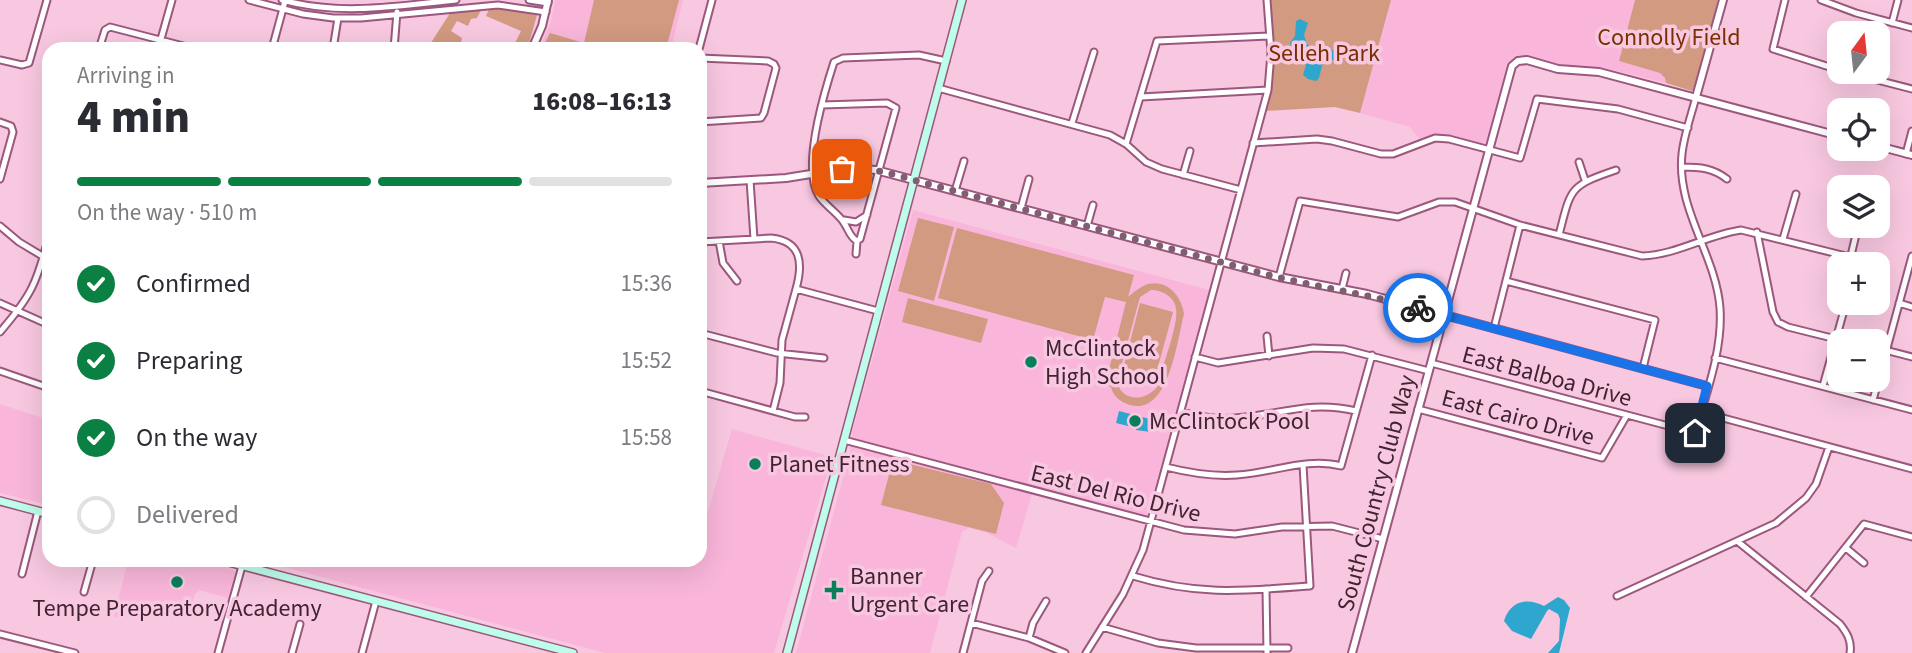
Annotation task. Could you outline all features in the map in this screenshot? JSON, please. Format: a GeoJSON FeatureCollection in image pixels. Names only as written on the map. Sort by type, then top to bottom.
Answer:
{"type":"FeatureCollection","features":[{"type":"Feature","properties":{"kind":"main road"},"geometry":{"type":"LineString","coordinates":[[787,653],[962,0]]}},
{"type":"Feature","properties":{"kind":"main road"},"geometry":{"type":"LineString","coordinates":[[0,501],[42,512]]}},
{"type":"Feature","properties":{"kind":"main road"},"geometry":{"type":"LineString","coordinates":[[257,567],[573,653]]}},
{"type":"Feature","properties":{"kind":"street"},"geometry":{"type":"LineString","coordinates":[[0,60],[27,64],[47,0]]}},
{"type":"Feature","properties":{"kind":"street"},"geometry":{"type":"LineString","coordinates":[[161,40],[172,0]]}},
{"type":"Feature","properties":{"kind":"street"},"geometry":{"type":"LineString","coordinates":[[248,0],[310,15],[338,18],[498,5],[546,12]]}},
{"type":"Feature","properties":{"kind":"street"},"geometry":{"type":"LineString","coordinates":[[274,42],[284,0],[338,9],[456,0]]}},
{"type":"Feature","properties":{"kind":"street"},"geometry":{"type":"LineString","coordinates":[[529,0],[548,1],[535,42]]}},
{"type":"Feature","properties":{"kind":"street"},"geometry":{"type":"LineString","coordinates":[[701,42],[712,0]]}},
{"type":"Feature","properties":{"kind":"street"},"geometry":{"type":"LineString","coordinates":[[1086,653],[1133,576],[1151,522],[1268,90],[1267,0]]}},
{"type":"Feature","properties":{"kind":"street"},"geometry":{"type":"LineString","coordinates":[[1723,0],[1682,154],[1683,185],[1688,207],[1716,282],[1720,306],[1721,328],[1701,412],[1912,470]]}},
{"type":"Feature","properties":{"kind":"street"},"geometry":{"type":"LineString","coordinates":[[1785,0],[1773,49],[1827,65]]}},
{"type":"Feature","properties":{"kind":"street"},"geometry":{"type":"LineString","coordinates":[[1821,0],[1912,28]]}},
{"type":"Feature","properties":{"kind":"street"},"geometry":{"type":"LineString","coordinates":[[1892,23],[1898,0]]}},
{"type":"Feature","properties":{"kind":"street"},"geometry":{"type":"LineString","coordinates":[[395,42],[397,6]]}},
{"type":"Feature","properties":{"kind":"street"},"geometry":{"type":"LineString","coordinates":[[334,42],[338,9]]}},
{"type":"Feature","properties":{"kind":"street"},"geometry":{"type":"LineString","coordinates":[[102,42],[107,27],[169,42]]}},
{"type":"Feature","properties":{"kind":"street"},"geometry":{"type":"LineString","coordinates":[[1126,144],[1157,41],[1269,36]]}},
{"type":"Feature","properties":{"kind":"street"},"geometry":{"type":"LineString","coordinates":[[1072,123],[1094,51]]}},
{"type":"Feature","properties":{"kind":"street"},"geometry":{"type":"LineString","coordinates":[[857,242],[842,220],[819,196],[814,174],[813,144],[836,60],[919,55],[946,61]]}},
{"type":"Feature","properties":{"kind":"street"},"geometry":{"type":"LineString","coordinates":[[707,58],[768,61],[774,64],[776,70],[761,118],[707,122]]}},
{"type":"Feature","properties":{"kind":"street","name":"South Country Club Way"},"geometry":{"type":"LineString","coordinates":[[1352,653],[1512,66],[1518,61],[1527,60],[1558,69],[1606,74],[1696,97]]}},
{"type":"Feature","properties":{"kind":"street"},"geometry":{"type":"LineString","coordinates":[[1890,83],[1912,89]]}},
{"type":"Feature","properties":{"kind":"street"},"geometry":{"type":"LineString","coordinates":[[938,88],[1110,135],[1126,144],[1146,162],[1241,190]]}},
{"type":"Feature","properties":{"kind":"street"},"geometry":{"type":"LineString","coordinates":[[1141,97],[1268,90]]}},
{"type":"Feature","properties":{"kind":"street"},"geometry":{"type":"LineString","coordinates":[[1696,97],[1827,133]]}},
{"type":"Feature","properties":{"kind":"street"},"geometry":{"type":"LineString","coordinates":[[1253,143],[1332,141],[1381,154],[1393,154],[1435,138],[1520,158],[1537,99],[1618,109],[1688,128]]}},
{"type":"Feature","properties":{"kind":"street"},"geometry":{"type":"LineString","coordinates":[[822,106],[887,103],[894,106],[896,112],[869,213],[857,242],[856,254]]}},
{"type":"Feature","properties":{"kind":"street"},"geometry":{"type":"LineString","coordinates":[[0,122],[12,128],[0,179]]}},
{"type":"Feature","properties":{"kind":"street"},"geometry":{"type":"LineString","coordinates":[[1890,149],[1909,154],[1912,131]]}},
{"type":"Feature","properties":{"kind":"street"},"geometry":{"type":"LineString","coordinates":[[1183,175],[1190,151]]}},
{"type":"Feature","properties":{"kind":"street"},"geometry":{"type":"LineString","coordinates":[[955,191],[964,161]]}},
{"type":"Feature","properties":{"kind":"street"},"geometry":{"type":"LineString","coordinates":[[1579,162],[1585,180]]}},
{"type":"Feature","properties":{"kind":"street"},"geometry":{"type":"LineString","coordinates":[[1682,167],[1717,171],[1727,179]]}},
{"type":"Feature","properties":{"kind":"street"},"geometry":{"type":"LineString","coordinates":[[707,183],[854,168],[880,171],[1279,277],[1404,304],[1707,386]]}},
{"type":"Feature","properties":{"kind":"street"},"geometry":{"type":"LineString","coordinates":[[1559,235],[1574,188],[1585,180],[1616,170]]}},
{"type":"Feature","properties":{"kind":"street"},"geometry":{"type":"LineString","coordinates":[[1021,208],[1029,179]]}},
{"type":"Feature","properties":{"kind":"street"},"geometry":{"type":"LineString","coordinates":[[750,180],[754,239]]}},
{"type":"Feature","properties":{"kind":"street"},"geometry":{"type":"LineString","coordinates":[[1783,239],[1796,194]]}},
{"type":"Feature","properties":{"kind":"street"},"geometry":{"type":"LineString","coordinates":[[1279,277],[1300,201],[1398,218],[1447,201],[1520,225],[1642,256],[1661,254],[1723,233],[1741,230],[1831,252]]}},
{"type":"Feature","properties":{"kind":"street"},"geometry":{"type":"LineString","coordinates":[[1087,226],[1093,205]]}},
{"type":"Feature","properties":{"kind":"street"},"geometry":{"type":"LineString","coordinates":[[842,220],[856,222],[869,213]]}},
{"type":"Feature","properties":{"kind":"street"},"geometry":{"type":"LineString","coordinates":[[1494,328],[1520,225]]}},
{"type":"Feature","properties":{"kind":"street"},"geometry":{"type":"LineString","coordinates":[[0,226],[19,242],[42,256]]}},
{"type":"Feature","properties":{"kind":"street"},"geometry":{"type":"LineString","coordinates":[[1757,232],[1773,312],[1778,322],[1827,337]]}},
{"type":"Feature","properties":{"kind":"street"},"geometry":{"type":"LineString","coordinates":[[707,241],[779,239],[793,247],[801,264],[781,354],[780,383],[774,411]]}},
{"type":"Feature","properties":{"kind":"street"},"geometry":{"type":"LineString","coordinates":[[719,240],[723,263],[737,281]]}},
{"type":"Feature","properties":{"kind":"street"},"geometry":{"type":"LineString","coordinates":[[1890,333],[1912,256]]}},
{"type":"Feature","properties":{"kind":"street"},"geometry":{"type":"LineString","coordinates":[[0,332],[17,313],[42,268]]}},
{"type":"Feature","properties":{"kind":"street"},"geometry":{"type":"LineString","coordinates":[[1342,289],[1346,273]]}},
{"type":"Feature","properties":{"kind":"street"},"geometry":{"type":"LineString","coordinates":[[1506,281],[1655,320],[1643,368]]}},
{"type":"Feature","properties":{"kind":"street"},"geometry":{"type":"LineString","coordinates":[[1404,304],[1410,284]]}},
{"type":"Feature","properties":{"kind":"street"},"geometry":{"type":"LineString","coordinates":[[796,289],[878,311]]}},
{"type":"Feature","properties":{"kind":"street"},"geometry":{"type":"LineString","coordinates":[[0,303],[42,322]]}},
{"type":"Feature","properties":{"kind":"street"},"geometry":{"type":"LineString","coordinates":[[1899,303],[1912,307]]}},
{"type":"Feature","properties":{"kind":"street"},"geometry":{"type":"LineString","coordinates":[[707,335],[781,354],[824,358]]}},
{"type":"Feature","properties":{"kind":"street"},"geometry":{"type":"LineString","coordinates":[[1266,337],[1269,356]]}},
{"type":"Feature","properties":{"kind":"street","name":"East Balboa Drive"},"geometry":{"type":"LineString","coordinates":[[1195,358],[1218,363],[1313,348],[1344,349],[1429,371]]}},
{"type":"Feature","properties":{"kind":"street"},"geometry":{"type":"LineString","coordinates":[[1890,351],[1912,357]]}},
{"type":"Feature","properties":{"kind":"street"},"geometry":{"type":"LineString","coordinates":[[1166,467],[1212,476],[1238,475],[1326,462],[1341,466],[1372,355]]}},
{"type":"Feature","properties":{"kind":"street"},"geometry":{"type":"LineString","coordinates":[[1715,358],[1912,410]]}},
{"type":"Feature","properties":{"kind":"street","name":"East Balboa Drive"},"geometry":{"type":"LineString","coordinates":[[1431,363],[1695,433],[1701,412]]}},
{"type":"Feature","properties":{"kind":"street"},"geometry":{"type":"LineString","coordinates":[[0,371],[42,386]]}},
{"type":"Feature","properties":{"kind":"street"},"geometry":{"type":"LineString","coordinates":[[1823,386],[1827,372]]}},
{"type":"Feature","properties":{"kind":"street"},"geometry":{"type":"LineString","coordinates":[[1873,400],[1875,392]]}},
{"type":"Feature","properties":{"kind":"street"},"geometry":{"type":"LineString","coordinates":[[707,393],[805,417]]}},
{"type":"Feature","properties":{"kind":"street"},"geometry":{"type":"LineString","coordinates":[[1181,412],[1215,419],[1238,418],[1308,406],[1333,405],[1356,411]]}},
{"type":"Feature","properties":{"kind":"street","name":"East Cairo Drive"},"geometry":{"type":"LineString","coordinates":[[1418,409],[1602,458],[1627,415]]}},
{"type":"Feature","properties":{"kind":"street","name":"East Del Rio Drive"},"geometry":{"type":"LineString","coordinates":[[844,440],[1184,530],[1218,534],[1307,525],[1332,526],[1383,539]]}},
{"type":"Feature","properties":{"kind":"street"},"geometry":{"type":"LineString","coordinates":[[1617,596],[1776,523],[1806,498],[1816,484],[1829,447]]}},
{"type":"Feature","properties":{"kind":"street"},"geometry":{"type":"LineString","coordinates":[[1133,576],[1198,591],[1310,586],[1304,465]]}},
{"type":"Feature","properties":{"kind":"street"},"geometry":{"type":"LineString","coordinates":[[22,574],[38,511]]}},
{"type":"Feature","properties":{"kind":"street"},"geometry":{"type":"LineString","coordinates":[[1806,597],[1864,524],[1912,537]]}},
{"type":"Feature","properties":{"kind":"street"},"geometry":{"type":"LineString","coordinates":[[1737,541],[1840,624],[1847,633],[1850,653]]}},
{"type":"Feature","properties":{"kind":"street"},"geometry":{"type":"LineString","coordinates":[[1846,548],[1864,563]]}},
{"type":"Feature","properties":{"kind":"street"},"geometry":{"type":"LineString","coordinates":[[85,592],[91,567]]}},
{"type":"Feature","properties":{"kind":"street"},"geometry":{"type":"LineString","coordinates":[[218,653],[242,567]]}},
{"type":"Feature","properties":{"kind":"street"},"geometry":{"type":"LineString","coordinates":[[963,653],[982,581],[989,571]]}},
{"type":"Feature","properties":{"kind":"street"},"geometry":{"type":"LineString","coordinates":[[1266,589],[1267,650]]}},
{"type":"Feature","properties":{"kind":"street"},"geometry":{"type":"LineString","coordinates":[[362,653],[376,601]]}},
{"type":"Feature","properties":{"kind":"street"},"geometry":{"type":"LineString","coordinates":[[1029,638],[1033,623],[1046,601]]}},
{"type":"Feature","properties":{"kind":"street"},"geometry":{"type":"LineString","coordinates":[[971,623],[1029,638],[1065,653]]}},
{"type":"Feature","properties":{"kind":"street"},"geometry":{"type":"LineString","coordinates":[[292,653],[300,624]]}},
{"type":"Feature","properties":{"kind":"street"},"geometry":{"type":"LineString","coordinates":[[1102,627],[1158,643],[1196,648],[1288,648]]}},
{"type":"Feature","properties":{"kind":"street"},"geometry":{"type":"LineString","coordinates":[[0,634],[75,653]]}},
{"type":"Feature","properties":{"kind":"shaded area"},"geometry":{"type":"Polygon","coordinates":[[[555,0],[683,0],[673,42],[543,42],[555,0]]]}},
{"type":"Feature","properties":{"kind":"shaded area"},"geometry":{"type":"Polygon","coordinates":[[[1391,0],[1635,0],[1619,61],[1660,73],[1666,83],[1609,69],[1561,65],[1518,55],[1507,64],[1485,144],[1445,134],[1431,135],[1420,140],[1410,127],[1360,113],[1391,0]]]}},
{"type":"Feature","properties":{"kind":"shaded area","name":"McClintock High School"},"geometry":{"type":"Polygon","coordinates":[[[913,210],[1209,290],[1147,516],[1034,487],[1016,548],[985,532],[968,528],[962,532],[930,653],[796,653],[850,451],[852,433],[913,210]]]}},
{"type":"Feature","properties":{"kind":"shaded area"},"geometry":{"type":"Polygon","coordinates":[[[0,404],[42,418],[42,503],[0,493],[0,404]]]}},
{"type":"Feature","properties":{"kind":"shaded area"},"geometry":{"type":"Polygon","coordinates":[[[732,429],[832,457],[774,653],[605,653],[284,567],[707,567],[707,515],[732,429]]]}},
{"type":"Feature","properties":{"kind":"shaded area","name":"Tempe Preparatory Academy"},"geometry":{"type":"Polygon","coordinates":[[[126,567],[225,567],[235,572],[228,598],[199,590],[195,594],[189,616],[185,619],[114,617],[126,567]]]}},
{"type":"Feature","properties":{"kind":"green space"},"geometry":{"type":"Polygon","coordinates":[[[594,0],[679,0],[668,42],[584,42],[594,0]]]}},
{"type":"Feature","properties":{"kind":"green space","name":"Selleh Park"},"geometry":{"type":"Polygon","coordinates":[[[1270,0],[1391,0],[1360,113],[1335,107],[1265,111],[1272,70],[1270,0]]]}},
{"type":"Feature","properties":{"kind":"green space","name":"Connolly Field"},"geometry":{"type":"Polygon","coordinates":[[[1635,0],[1718,0],[1692,91],[1666,83],[1660,73],[1619,61],[1635,0]]]}},
{"type":"Feature","properties":{"kind":"green space"},"geometry":{"type":"Polygon","coordinates":[[[502,8],[537,15],[529,42],[516,42],[521,31],[486,16],[489,9],[502,8]]]}},
{"type":"Feature","properties":{"kind":"green space"},"geometry":{"type":"Polygon","coordinates":[[[481,10],[468,26],[457,21],[451,31],[462,38],[461,42],[431,42],[450,13],[481,10]]]}},
{"type":"Feature","properties":{"kind":"green space"},"geometry":{"type":"Polygon","coordinates":[[[550,33],[581,42],[546,42],[550,33]]]}},
{"type":"Feature","properties":{"kind":"green space"},"geometry":{"type":"Polygon","coordinates":[[[918,218],[954,227],[934,301],[898,291],[918,218]]]}},
{"type":"Feature","properties":{"kind":"green space"},"geometry":{"type":"Polygon","coordinates":[[[957,228],[1134,275],[1128,297],[1145,285],[1162,284],[1177,296],[1184,314],[1174,358],[1162,388],[1154,399],[1143,405],[1130,405],[1120,400],[1111,387],[1105,385],[1126,302],[1105,297],[1093,340],[938,298],[957,228]],[[1155,290],[1140,297],[1117,381],[1123,393],[1134,398],[1146,395],[1157,387],[1175,325],[1176,309],[1173,301],[1155,290]]]}},
{"type":"Feature","properties":{"kind":"green space"},"geometry":{"type":"Polygon","coordinates":[[[908,298],[988,319],[981,343],[902,322],[908,298]]]}},
{"type":"Feature","properties":{"kind":"green space"},"geometry":{"type":"Polygon","coordinates":[[[1140,303],[1173,312],[1153,385],[1121,377],[1140,303]]]}},
{"type":"Feature","properties":{"kind":"green space"},"geometry":{"type":"Polygon","coordinates":[[[893,460],[991,484],[1004,503],[996,534],[881,505],[893,460]]]}},
{"type":"Feature","properties":{"kind":"water"},"geometry":{"type":"Polygon","coordinates":[[[1300,19],[1308,23],[1304,35],[1307,44],[1336,52],[1341,61],[1323,62],[1316,81],[1303,75],[1306,65],[1291,48],[1296,21],[1300,19]]]}},
{"type":"Feature","properties":{"kind":"water","name":"McClintock Pool"},"geometry":{"type":"Polygon","coordinates":[[[1119,411],[1154,420],[1151,432],[1116,423],[1119,411]]]}},
{"type":"Feature","properties":{"kind":"water"},"geometry":{"type":"Polygon","coordinates":[[[1558,597],[1570,608],[1559,653],[1548,653],[1559,641],[1558,614],[1549,609],[1531,639],[1512,631],[1504,621],[1515,605],[1531,602],[1544,606],[1558,597]]]}},
{"type":"Feature","properties":{"kind":"way so far"},"geometry":{"type":"LineString","coordinates":[[842,169],[884,172],[1265,274],[1367,294],[1418,308]]}},
{"type":"Feature","properties":{"kind":"place","name":"McClintock High School"},"geometry":{"type":"Point","coordinates":[1031,362]}},
{"type":"Feature","properties":{"kind":"place","name":"McClintock Pool"},"geometry":{"type":"Point","coordinates":[1135,421]}},
{"type":"Feature","properties":{"kind":"place","name":"Planet Fitness"},"geometry":{"type":"Point","coordinates":[755,464]}},
{"type":"Feature","properties":{"kind":"place","name":"Tempe Preparatory Academy"},"geometry":{"type":"Point","coordinates":[177,582]}},
{"type":"Feature","properties":{"kind":"place","name":"Banner Urgent Care"},"geometry":{"type":"Point","coordinates":[834,590]}},
{"type":"Feature","properties":{"kind":"route"},"geometry":{"type":"LineString","coordinates":[[1418,308],[1707,386],[1695,433]]}}]}
